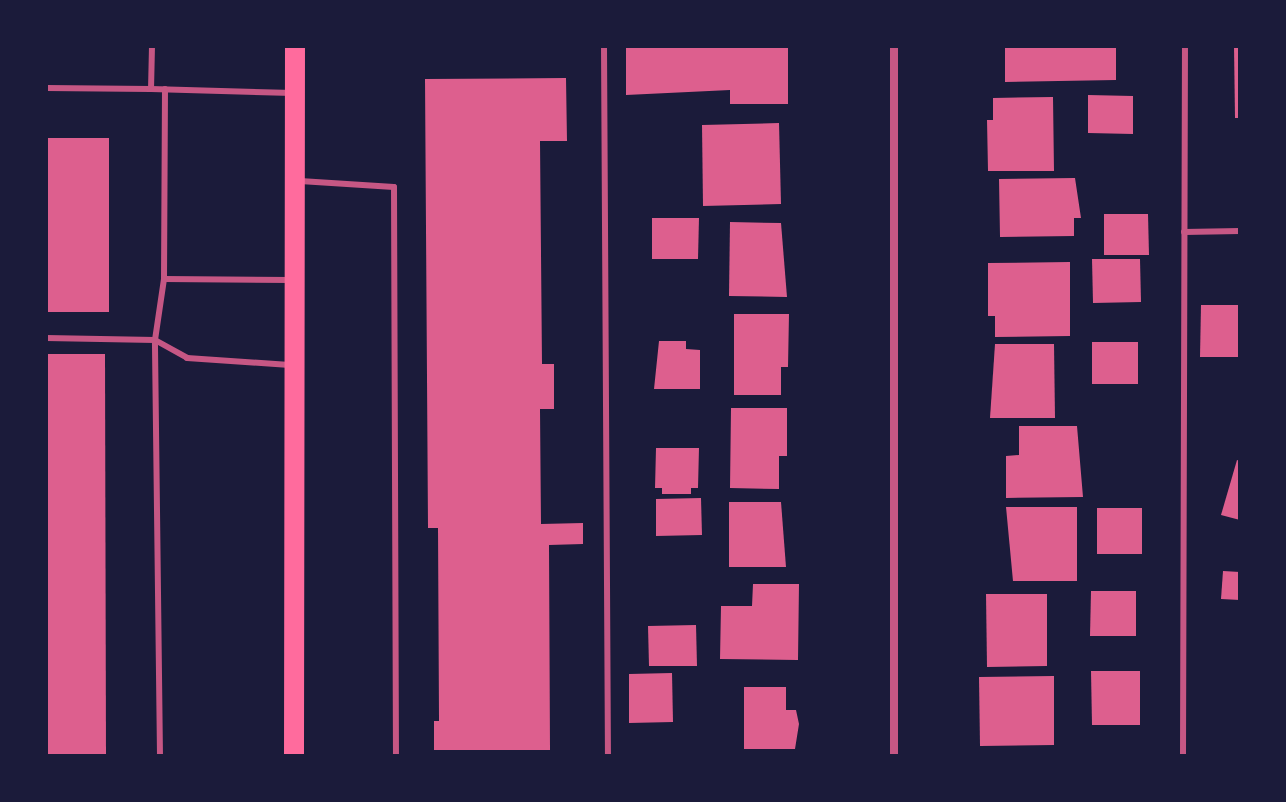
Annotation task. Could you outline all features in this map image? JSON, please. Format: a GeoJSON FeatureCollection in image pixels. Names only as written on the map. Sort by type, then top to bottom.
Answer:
{"type":"FeatureCollection","features":[{"type":"Feature","properties":{"kind":"main road"},"geometry":{"type":"LineString","coordinates":[[294,756],[295,46]]}},
{"type":"Feature","properties":{"kind":"street"},"geometry":{"type":"LineString","coordinates":[[894,46],[894,756]]}},
{"type":"Feature","properties":{"kind":"lane"},"geometry":{"type":"LineString","coordinates":[[151,89],[152,46]]}},
{"type":"Feature","properties":{"kind":"lane"},"geometry":{"type":"LineString","coordinates":[[604,46],[608,756]]}},
{"type":"Feature","properties":{"kind":"lane"},"geometry":{"type":"LineString","coordinates":[[1183,756],[1185,46]]}},
{"type":"Feature","properties":{"kind":"lane"},"geometry":{"type":"LineString","coordinates":[[46,88],[296,93]]}},
{"type":"Feature","properties":{"kind":"lane"},"geometry":{"type":"LineString","coordinates":[[160,756],[155,340],[164,279],[165,89]]}},
{"type":"Feature","properties":{"kind":"lane"},"geometry":{"type":"LineString","coordinates":[[293,181],[394,187],[396,756]]}},
{"type":"Feature","properties":{"kind":"lane"},"geometry":{"type":"LineString","coordinates":[[1184,232],[1240,231]]}},
{"type":"Feature","properties":{"kind":"lane"},"geometry":{"type":"LineString","coordinates":[[164,279],[293,280]]}},
{"type":"Feature","properties":{"kind":"lane"},"geometry":{"type":"LineString","coordinates":[[46,338],[155,340],[187,358],[293,365]]}},
{"type":"Feature","properties":{"kind":"building"},"geometry":{"type":"Polygon","coordinates":[[[788,46],[788,104],[730,104],[730,90],[626,95],[626,48],[788,46]]]}},
{"type":"Feature","properties":{"kind":"building"},"geometry":{"type":"Polygon","coordinates":[[[1005,46],[1116,46],[1116,80],[1005,82],[1005,46]]]}},
{"type":"Feature","properties":{"kind":"building"},"geometry":{"type":"Polygon","coordinates":[[[1234,46],[1240,46],[1240,118],[1235,118],[1234,46]]]}},
{"type":"Feature","properties":{"kind":"building"},"geometry":{"type":"Polygon","coordinates":[[[566,78],[567,141],[540,141],[542,364],[554,364],[554,409],[540,409],[541,524],[583,523],[583,544],[549,545],[550,750],[434,750],[434,721],[439,721],[438,528],[428,528],[425,79],[566,78]]]}},
{"type":"Feature","properties":{"kind":"building"},"geometry":{"type":"Polygon","coordinates":[[[1088,95],[1133,96],[1133,134],[1088,133],[1088,95]]]}},
{"type":"Feature","properties":{"kind":"building"},"geometry":{"type":"Polygon","coordinates":[[[1053,97],[1054,171],[988,171],[987,120],[993,120],[993,98],[1053,97]]]}},
{"type":"Feature","properties":{"kind":"building"},"geometry":{"type":"Polygon","coordinates":[[[779,123],[781,204],[703,206],[702,125],[779,123]]]}},
{"type":"Feature","properties":{"kind":"building"},"geometry":{"type":"Polygon","coordinates":[[[46,138],[109,138],[109,312],[46,312],[46,138]]]}},
{"type":"Feature","properties":{"kind":"building"},"geometry":{"type":"Polygon","coordinates":[[[1075,178],[1081,218],[1074,218],[1074,236],[1000,237],[999,179],[1075,178]]]}},
{"type":"Feature","properties":{"kind":"building"},"geometry":{"type":"Polygon","coordinates":[[[1104,214],[1148,214],[1149,255],[1104,255],[1104,214]]]}},
{"type":"Feature","properties":{"kind":"building"},"geometry":{"type":"Polygon","coordinates":[[[652,218],[699,218],[698,259],[652,259],[652,218]]]}},
{"type":"Feature","properties":{"kind":"building"},"geometry":{"type":"Polygon","coordinates":[[[730,222],[781,223],[787,297],[729,296],[730,222]]]}},
{"type":"Feature","properties":{"kind":"building"},"geometry":{"type":"Polygon","coordinates":[[[1092,259],[1140,259],[1141,302],[1093,303],[1092,259]]]}},
{"type":"Feature","properties":{"kind":"building"},"geometry":{"type":"Polygon","coordinates":[[[1070,262],[1070,336],[995,337],[995,316],[988,316],[988,263],[1070,262]]]}},
{"type":"Feature","properties":{"kind":"building"},"geometry":{"type":"Polygon","coordinates":[[[1201,305],[1240,305],[1240,357],[1200,357],[1201,305]]]}},
{"type":"Feature","properties":{"kind":"building"},"geometry":{"type":"Polygon","coordinates":[[[734,314],[789,314],[788,367],[781,367],[781,395],[734,395],[734,314]]]}},
{"type":"Feature","properties":{"kind":"building"},"geometry":{"type":"Polygon","coordinates":[[[659,341],[686,341],[686,349],[700,350],[700,389],[654,389],[659,341]]]}},
{"type":"Feature","properties":{"kind":"building"},"geometry":{"type":"Polygon","coordinates":[[[1092,342],[1138,342],[1138,384],[1092,384],[1092,342]]]}},
{"type":"Feature","properties":{"kind":"building"},"geometry":{"type":"Polygon","coordinates":[[[995,344],[1054,344],[1055,418],[990,418],[995,344]]]}},
{"type":"Feature","properties":{"kind":"building"},"geometry":{"type":"Polygon","coordinates":[[[46,354],[105,354],[106,756],[46,756],[46,354]]]}},
{"type":"Feature","properties":{"kind":"building"},"geometry":{"type":"Polygon","coordinates":[[[731,408],[787,408],[787,456],[779,456],[779,489],[730,488],[731,408]]]}},
{"type":"Feature","properties":{"kind":"building"},"geometry":{"type":"Polygon","coordinates":[[[1019,426],[1077,426],[1083,497],[1006,498],[1006,456],[1019,455],[1019,426]]]}},
{"type":"Feature","properties":{"kind":"building"},"geometry":{"type":"Polygon","coordinates":[[[656,448],[699,448],[698,488],[691,488],[691,494],[662,494],[662,488],[655,488],[656,448]]]}},
{"type":"Feature","properties":{"kind":"building"},"geometry":{"type":"Polygon","coordinates":[[[1237,460],[1240,461],[1240,520],[1221,515],[1237,460]]]}},
{"type":"Feature","properties":{"kind":"building"},"geometry":{"type":"Polygon","coordinates":[[[701,498],[702,535],[656,536],[656,499],[701,498]]]}},
{"type":"Feature","properties":{"kind":"building"},"geometry":{"type":"Polygon","coordinates":[[[729,502],[781,502],[786,567],[729,567],[729,502]]]}},
{"type":"Feature","properties":{"kind":"building"},"geometry":{"type":"Polygon","coordinates":[[[1006,507],[1077,507],[1077,581],[1013,581],[1006,507]]]}},
{"type":"Feature","properties":{"kind":"building"},"geometry":{"type":"Polygon","coordinates":[[[1097,508],[1142,508],[1142,554],[1097,554],[1097,508]]]}},
{"type":"Feature","properties":{"kind":"building"},"geometry":{"type":"Polygon","coordinates":[[[1223,571],[1240,572],[1240,600],[1221,599],[1223,571]]]}},
{"type":"Feature","properties":{"kind":"building"},"geometry":{"type":"Polygon","coordinates":[[[753,584],[799,584],[798,660],[720,659],[721,606],[752,606],[753,584]]]}},
{"type":"Feature","properties":{"kind":"building"},"geometry":{"type":"Polygon","coordinates":[[[1091,591],[1136,591],[1136,636],[1090,636],[1091,591]]]}},
{"type":"Feature","properties":{"kind":"building"},"geometry":{"type":"Polygon","coordinates":[[[986,594],[1047,594],[1047,666],[987,667],[986,594]]]}},
{"type":"Feature","properties":{"kind":"building"},"geometry":{"type":"Polygon","coordinates":[[[696,625],[697,666],[649,666],[648,626],[696,625]]]}},
{"type":"Feature","properties":{"kind":"building"},"geometry":{"type":"Polygon","coordinates":[[[1091,671],[1140,671],[1140,725],[1092,725],[1091,671]]]}},
{"type":"Feature","properties":{"kind":"building"},"geometry":{"type":"Polygon","coordinates":[[[672,673],[673,722],[629,723],[629,674],[672,673]]]}},
{"type":"Feature","properties":{"kind":"building"},"geometry":{"type":"Polygon","coordinates":[[[1054,676],[1054,745],[980,746],[979,677],[1054,676]]]}},
{"type":"Feature","properties":{"kind":"building"},"geometry":{"type":"Polygon","coordinates":[[[744,687],[786,687],[786,710],[796,710],[799,724],[795,749],[744,749],[744,687]]]}}]}
